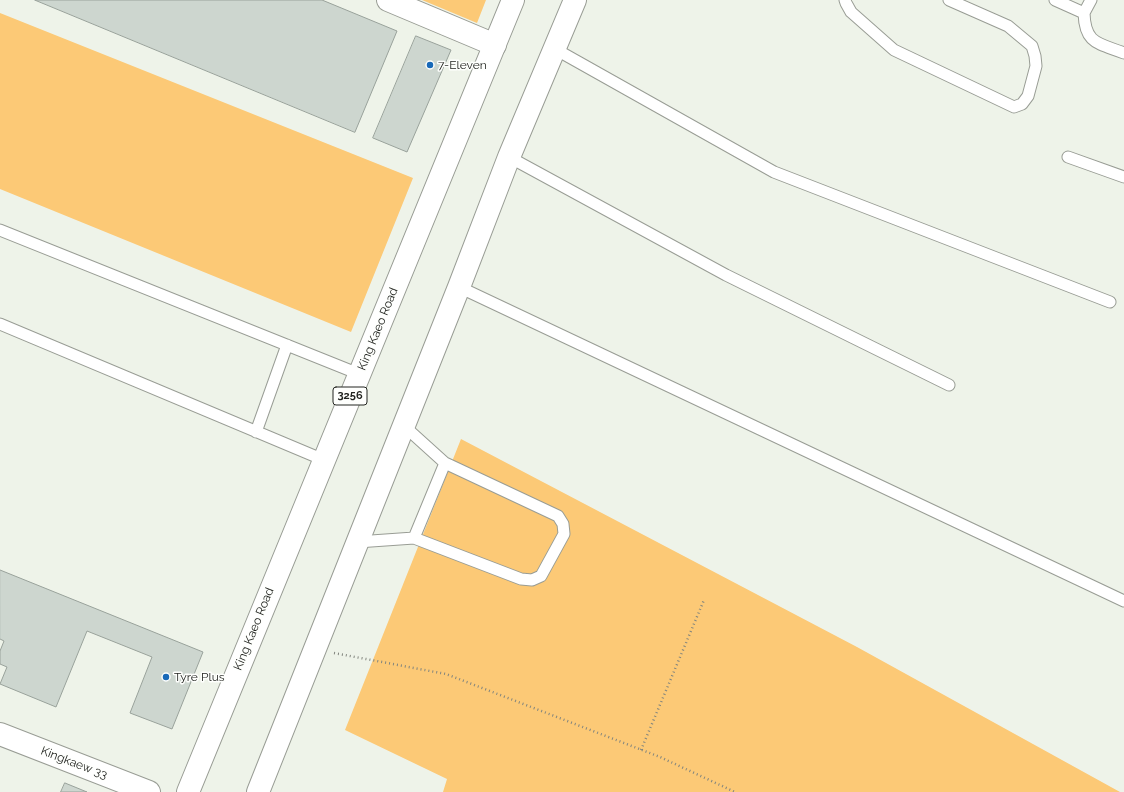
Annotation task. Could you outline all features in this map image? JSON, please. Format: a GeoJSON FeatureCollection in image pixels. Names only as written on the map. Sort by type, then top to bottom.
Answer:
{"type":"FeatureCollection","features":[{"type":"Feature","properties":{"kind":"main road"},"geometry":{"type":"LineString","coordinates":[[388,0],[495,45]]}},
{"type":"Feature","properties":{"kind":"main road","name":"King Kaeo Road"},"geometry":{"type":"LineString","coordinates":[[188,792],[495,45],[512,0]]}},
{"type":"Feature","properties":{"kind":"main road"},"geometry":{"type":"LineString","coordinates":[[258,792],[459,287],[509,157],[575,0]]}},
{"type":"Feature","properties":{"kind":"main road","name":"Kingkaew 33"},"geometry":{"type":"LineString","coordinates":[[0,734],[149,792]]}},
{"type":"Feature","properties":{"kind":"lane"},"geometry":{"type":"LineString","coordinates":[[845,0],[851,12],[894,50],[1014,107],[1022,104],[1028,96],[1036,66],[1032,46],[1008,26],[949,0]]}},
{"type":"Feature","properties":{"kind":"lane"},"geometry":{"type":"LineString","coordinates":[[1055,0],[1084,13]]}},
{"type":"Feature","properties":{"kind":"lane"},"geometry":{"type":"LineString","coordinates":[[1091,0],[1084,13],[1087,34],[1096,42],[1124,53]]}},
{"type":"Feature","properties":{"kind":"lane"},"geometry":{"type":"LineString","coordinates":[[555,49],[774,172],[1110,302]]}},
{"type":"Feature","properties":{"kind":"lane"},"geometry":{"type":"LineString","coordinates":[[509,157],[726,275],[949,386]]}},
{"type":"Feature","properties":{"kind":"lane"},"geometry":{"type":"LineString","coordinates":[[1068,157],[1124,177]]}},
{"type":"Feature","properties":{"kind":"lane"},"geometry":{"type":"LineString","coordinates":[[0,230],[359,374]]}},
{"type":"Feature","properties":{"kind":"lane"},"geometry":{"type":"LineString","coordinates":[[459,287],[1124,601]]}},
{"type":"Feature","properties":{"kind":"lane"},"geometry":{"type":"LineString","coordinates":[[0,324],[324,460]]}},
{"type":"Feature","properties":{"kind":"lane"},"geometry":{"type":"LineString","coordinates":[[256,432],[287,345]]}},
{"type":"Feature","properties":{"kind":"lane"},"geometry":{"type":"LineString","coordinates":[[357,542],[414,538],[521,579],[532,580],[541,576],[564,534],[563,524],[558,516],[445,463],[403,425]]}},
{"type":"Feature","properties":{"kind":"lane"},"geometry":{"type":"LineString","coordinates":[[414,538],[445,463]]}},
{"type":"Feature","properties":{"kind":"path"},"geometry":{"type":"LineString","coordinates":[[641,750],[704,600]]}},
{"type":"Feature","properties":{"kind":"path"},"geometry":{"type":"LineString","coordinates":[[314,649],[446,674],[660,757],[735,792]]}},
{"type":"Feature","properties":{"kind":"shaded area"},"geometry":{"type":"Polygon","coordinates":[[[422,0],[486,0],[477,23],[422,0]]]}},
{"type":"Feature","properties":{"kind":"shaded area"},"geometry":{"type":"Polygon","coordinates":[[[0,13],[413,178],[351,332],[0,189],[0,13]]]}},
{"type":"Feature","properties":{"kind":"shaded area"},"geometry":{"type":"Polygon","coordinates":[[[461,439],[857,647],[1120,792],[443,792],[447,779],[345,730],[461,439]]]}},
{"type":"Feature","properties":{"kind":"building"},"geometry":{"type":"Polygon","coordinates":[[[35,0],[322,0],[397,31],[355,132],[35,0]]]}},
{"type":"Feature","properties":{"kind":"building"},"geometry":{"type":"Polygon","coordinates":[[[416,36],[451,50],[407,152],[373,138],[416,36]]]}},
{"type":"Feature","properties":{"kind":"building"},"geometry":{"type":"Polygon","coordinates":[[[0,570],[203,652],[172,729],[130,713],[152,657],[87,631],[56,707],[0,684],[7,667],[0,664],[0,651],[4,641],[0,639],[0,570]]]}},
{"type":"Feature","properties":{"kind":"building"},"geometry":{"type":"Polygon","coordinates":[[[65,783],[87,792],[61,792],[65,783]]]}},
{"type":"Feature","properties":{"kind":"place","name":"7-Eleven"},"geometry":{"type":"Point","coordinates":[430,65]}},
{"type":"Feature","properties":{"kind":"place","name":"Tyre Plus"},"geometry":{"type":"Point","coordinates":[166,677]}}]}
